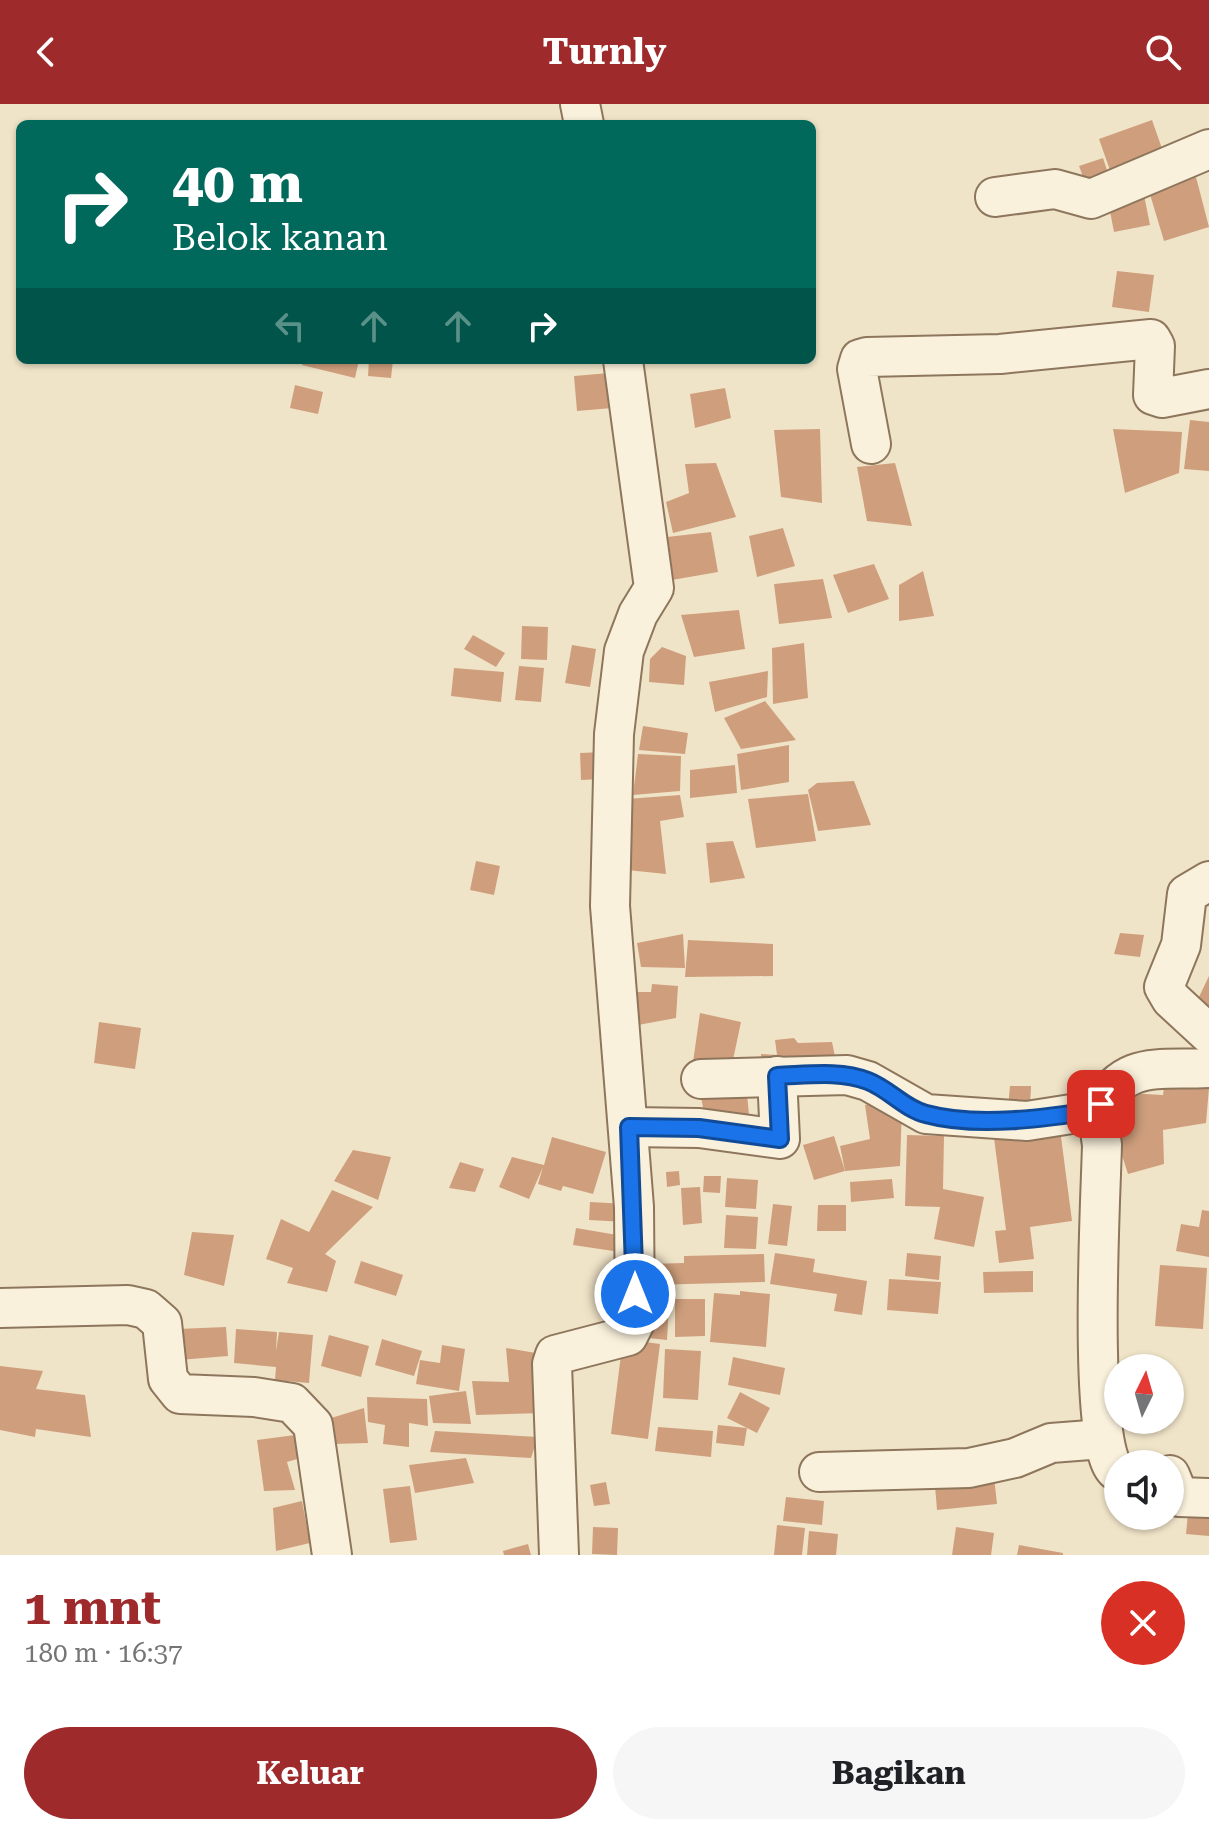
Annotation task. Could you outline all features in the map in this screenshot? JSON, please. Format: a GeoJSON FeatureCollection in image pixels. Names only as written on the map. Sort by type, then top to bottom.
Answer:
{"type":"FeatureCollection","features":[{"type":"Feature","properties":{"kind":"street"},"geometry":{"type":"LineString","coordinates":[[995,197],[1055,189],[1091,199],[1209,149]]}},
{"type":"Feature","properties":{"kind":"street"},"geometry":{"type":"LineString","coordinates":[[871,444],[857,369],[860,359],[867,357],[1000,354],[1151,339],[1155,346],[1153,395],[1162,398],[1209,389]]}},
{"type":"Feature","properties":{"kind":"street"},"geometry":{"type":"LineString","coordinates":[[559,1555],[552,1364],[555,1355],[628,1336],[635,1322],[634,1207],[610,906],[614,734],[624,651],[638,614],[654,588],[624,364]]}},
{"type":"Feature","properties":{"kind":"street"},"geometry":{"type":"LineString","coordinates":[[1209,881],[1187,894],[1181,945],[1164,987],[1171,999],[1209,1034]]}},
{"type":"Feature","properties":{"kind":"street"},"geometry":{"type":"LineString","coordinates":[[1109,1450],[1098,1405],[1102,1145],[1097,1110],[1115,1084],[1129,1073],[1209,1068]]}},
{"type":"Feature","properties":{"kind":"street"},"geometry":{"type":"LineString","coordinates":[[701,1079],[847,1075],[868,1081],[915,1110],[938,1116],[1027,1121],[1097,1110]]}},
{"type":"Feature","properties":{"kind":"street"},"geometry":{"type":"LineString","coordinates":[[629,1127],[699,1128],[780,1139],[777,1076]]}},
{"type":"Feature","properties":{"kind":"street"},"geometry":{"type":"LineString","coordinates":[[0,1308],[86,1304],[146,1309],[162,1323],[168,1379],[180,1394],[254,1397],[292,1403],[313,1425],[332,1555]]}},
{"type":"Feature","properties":{"kind":"street"},"geometry":{"type":"LineString","coordinates":[[819,1472],[969,1468],[1015,1458],[1051,1443],[1104,1454]]}},
{"type":"Feature","properties":{"kind":"street"},"geometry":{"type":"LineString","coordinates":[[1184,1497],[1209,1498]]}},
{"type":"Feature","properties":{"kind":"building"},"geometry":{"type":"Polygon","coordinates":[[[1152,120],[1165,157],[1112,176],[1099,139],[1152,120]]]}},
{"type":"Feature","properties":{"kind":"building"},"geometry":{"type":"Polygon","coordinates":[[[1103,158],[1112,185],[1089,193],[1079,166],[1103,158]]]}},
{"type":"Feature","properties":{"kind":"building"},"geometry":{"type":"Polygon","coordinates":[[[1196,177],[1209,227],[1164,241],[1149,191],[1196,177]]]}},
{"type":"Feature","properties":{"kind":"building"},"geometry":{"type":"Polygon","coordinates":[[[1144,195],[1150,225],[1114,232],[1108,201],[1144,195]]]}},
{"type":"Feature","properties":{"kind":"building"},"geometry":{"type":"Polygon","coordinates":[[[1117,271],[1154,275],[1149,312],[1112,307],[1117,271]]]}},
{"type":"Feature","properties":{"kind":"building"},"geometry":{"type":"Polygon","coordinates":[[[302,364],[358,364],[355,378],[302,364]]]}},
{"type":"Feature","properties":{"kind":"building"},"geometry":{"type":"Polygon","coordinates":[[[369,364],[393,364],[391,378],[368,376],[369,364]]]}},
{"type":"Feature","properties":{"kind":"building"},"geometry":{"type":"Polygon","coordinates":[[[621,372],[624,407],[577,411],[574,376],[621,372]]]}},
{"type":"Feature","properties":{"kind":"building"},"geometry":{"type":"Polygon","coordinates":[[[295,385],[323,392],[318,414],[290,408],[295,385]]]}},
{"type":"Feature","properties":{"kind":"building"},"geometry":{"type":"Polygon","coordinates":[[[725,388],[731,418],[695,428],[690,394],[725,388]]]}},
{"type":"Feature","properties":{"kind":"building"},"geometry":{"type":"Polygon","coordinates":[[[1190,420],[1209,422],[1209,471],[1184,469],[1190,420]]]}},
{"type":"Feature","properties":{"kind":"building"},"geometry":{"type":"Polygon","coordinates":[[[820,429],[822,503],[781,497],[774,430],[820,429]]]}},
{"type":"Feature","properties":{"kind":"building"},"geometry":{"type":"Polygon","coordinates":[[[1113,429],[1182,432],[1179,473],[1125,493],[1113,429]]]}},
{"type":"Feature","properties":{"kind":"building"},"geometry":{"type":"Polygon","coordinates":[[[716,463],[736,517],[673,533],[666,502],[689,493],[685,464],[716,463]]]}},
{"type":"Feature","properties":{"kind":"building"},"geometry":{"type":"Polygon","coordinates":[[[895,463],[912,526],[867,521],[857,467],[895,463]]]}},
{"type":"Feature","properties":{"kind":"building"},"geometry":{"type":"Polygon","coordinates":[[[783,528],[795,566],[757,577],[749,536],[783,528]]]}},
{"type":"Feature","properties":{"kind":"building"},"geometry":{"type":"Polygon","coordinates":[[[711,532],[718,572],[672,580],[667,537],[711,532]]]}},
{"type":"Feature","properties":{"kind":"building"},"geometry":{"type":"Polygon","coordinates":[[[874,564],[889,599],[848,613],[833,575],[874,564]]]}},
{"type":"Feature","properties":{"kind":"building"},"geometry":{"type":"Polygon","coordinates":[[[923,571],[934,616],[899,621],[899,585],[923,571]]]}},
{"type":"Feature","properties":{"kind":"building"},"geometry":{"type":"Polygon","coordinates":[[[823,579],[832,618],[779,624],[774,584],[823,579]]]}},
{"type":"Feature","properties":{"kind":"building"},"geometry":{"type":"Polygon","coordinates":[[[739,610],[745,649],[694,657],[681,615],[739,610]]]}},
{"type":"Feature","properties":{"kind":"building"},"geometry":{"type":"Polygon","coordinates":[[[522,626],[548,627],[547,660],[521,659],[522,626]]]}},
{"type":"Feature","properties":{"kind":"building"},"geometry":{"type":"Polygon","coordinates":[[[473,635],[505,653],[496,667],[464,649],[473,635]]]}},
{"type":"Feature","properties":{"kind":"building"},"geometry":{"type":"Polygon","coordinates":[[[804,643],[808,698],[773,704],[772,648],[804,643]]]}},
{"type":"Feature","properties":{"kind":"building"},"geometry":{"type":"Polygon","coordinates":[[[572,645],[596,649],[590,687],[565,683],[572,645]]]}},
{"type":"Feature","properties":{"kind":"building"},"geometry":{"type":"Polygon","coordinates":[[[662,647],[686,656],[684,685],[649,682],[650,659],[662,647]]]}},
{"type":"Feature","properties":{"kind":"building"},"geometry":{"type":"Polygon","coordinates":[[[519,666],[544,668],[541,702],[515,700],[519,666]]]}},
{"type":"Feature","properties":{"kind":"building"},"geometry":{"type":"Polygon","coordinates":[[[454,668],[504,672],[501,702],[451,696],[454,668]]]}},
{"type":"Feature","properties":{"kind":"building"},"geometry":{"type":"Polygon","coordinates":[[[768,671],[767,697],[715,712],[709,682],[768,671]]]}},
{"type":"Feature","properties":{"kind":"building"},"geometry":{"type":"Polygon","coordinates":[[[765,701],[796,740],[741,749],[724,718],[765,701]]]}},
{"type":"Feature","properties":{"kind":"building"},"geometry":{"type":"Polygon","coordinates":[[[643,726],[688,733],[685,754],[639,750],[643,726]]]}},
{"type":"Feature","properties":{"kind":"building"},"geometry":{"type":"Polygon","coordinates":[[[789,745],[789,782],[741,790],[737,754],[789,745]]]}},
{"type":"Feature","properties":{"kind":"building"},"geometry":{"type":"Polygon","coordinates":[[[603,752],[604,779],[581,780],[580,753],[603,752]]]}},
{"type":"Feature","properties":{"kind":"building"},"geometry":{"type":"Polygon","coordinates":[[[638,754],[681,756],[680,791],[633,795],[638,754]]]}},
{"type":"Feature","properties":{"kind":"building"},"geometry":{"type":"Polygon","coordinates":[[[735,765],[737,793],[690,798],[690,770],[735,765]]]}},
{"type":"Feature","properties":{"kind":"building"},"geometry":{"type":"Polygon","coordinates":[[[854,781],[871,825],[818,831],[808,790],[817,783],[854,781]]]}},
{"type":"Feature","properties":{"kind":"building"},"geometry":{"type":"Polygon","coordinates":[[[808,794],[816,841],[756,848],[748,799],[808,794]]]}},
{"type":"Feature","properties":{"kind":"building"},"geometry":{"type":"Polygon","coordinates":[[[680,795],[684,817],[660,821],[666,874],[627,870],[626,799],[680,795]]]}},
{"type":"Feature","properties":{"kind":"building"},"geometry":{"type":"Polygon","coordinates":[[[733,841],[745,878],[710,883],[706,843],[733,841]]]}},
{"type":"Feature","properties":{"kind":"building"},"geometry":{"type":"Polygon","coordinates":[[[476,861],[500,866],[494,895],[470,890],[476,861]]]}},
{"type":"Feature","properties":{"kind":"building"},"geometry":{"type":"Polygon","coordinates":[[[1120,933],[1144,935],[1140,957],[1114,954],[1120,933]]]}},
{"type":"Feature","properties":{"kind":"building"},"geometry":{"type":"Polygon","coordinates":[[[683,934],[685,968],[641,967],[637,943],[683,934]]]}},
{"type":"Feature","properties":{"kind":"building"},"geometry":{"type":"Polygon","coordinates":[[[688,940],[773,944],[773,976],[685,977],[688,940]]]}},
{"type":"Feature","properties":{"kind":"building"},"geometry":{"type":"Polygon","coordinates":[[[1209,976],[1209,1010],[1198,999],[1209,976]]]}},
{"type":"Feature","properties":{"kind":"building"},"geometry":{"type":"Polygon","coordinates":[[[652,984],[678,986],[676,1018],[638,1025],[637,992],[651,992],[652,984]]]}},
{"type":"Feature","properties":{"kind":"building"},"geometry":{"type":"Polygon","coordinates":[[[700,1013],[741,1022],[730,1074],[691,1076],[700,1013]]]}},
{"type":"Feature","properties":{"kind":"building"},"geometry":{"type":"Polygon","coordinates":[[[99,1022],[141,1028],[135,1069],[94,1063],[99,1022]]]}},
{"type":"Feature","properties":{"kind":"building"},"geometry":{"type":"Polygon","coordinates":[[[794,1038],[798,1043],[832,1042],[838,1071],[761,1072],[761,1054],[777,1055],[775,1040],[794,1038]]]}},
{"type":"Feature","properties":{"kind":"building"},"geometry":{"type":"Polygon","coordinates":[[[746,1084],[750,1125],[707,1128],[699,1087],[746,1084]]]}},
{"type":"Feature","properties":{"kind":"building"},"geometry":{"type":"Polygon","coordinates":[[[1010,1086],[1031,1086],[1030,1108],[1008,1107],[1010,1086]]]}},
{"type":"Feature","properties":{"kind":"building"},"geometry":{"type":"Polygon","coordinates":[[[1164,1087],[1209,1088],[1206,1123],[1163,1130],[1164,1164],[1128,1174],[1111,1121],[1128,1093],[1163,1095],[1164,1087]]]}},
{"type":"Feature","properties":{"kind":"building"},"geometry":{"type":"Polygon","coordinates":[[[878,1102],[902,1107],[900,1166],[845,1171],[840,1146],[870,1139],[865,1105],[878,1102]]]}},
{"type":"Feature","properties":{"kind":"building"},"geometry":{"type":"Polygon","coordinates":[[[1060,1129],[1072,1221],[1030,1227],[1034,1259],[999,1263],[995,1231],[1006,1230],[994,1138],[1060,1129]]]}},
{"type":"Feature","properties":{"kind":"building"},"geometry":{"type":"Polygon","coordinates":[[[907,1135],[944,1136],[943,1189],[984,1197],[974,1247],[934,1239],[940,1207],[905,1206],[907,1135]]]}},
{"type":"Feature","properties":{"kind":"building"},"geometry":{"type":"Polygon","coordinates":[[[834,1136],[845,1171],[814,1180],[803,1145],[834,1136]]]}},
{"type":"Feature","properties":{"kind":"building"},"geometry":{"type":"Polygon","coordinates":[[[552,1137],[606,1152],[593,1194],[563,1186],[561,1191],[538,1184],[543,1167],[529,1199],[499,1187],[512,1157],[544,1165],[552,1137]]]}},
{"type":"Feature","properties":{"kind":"building"},"geometry":{"type":"Polygon","coordinates":[[[353,1150],[391,1157],[378,1200],[334,1181],[353,1150]]]}},
{"type":"Feature","properties":{"kind":"building"},"geometry":{"type":"Polygon","coordinates":[[[460,1162],[484,1169],[475,1192],[449,1188],[460,1162]]]}},
{"type":"Feature","properties":{"kind":"building"},"geometry":{"type":"Polygon","coordinates":[[[679,1171],[680,1185],[667,1187],[666,1172],[679,1171]]]}},
{"type":"Feature","properties":{"kind":"building"},"geometry":{"type":"Polygon","coordinates":[[[704,1176],[721,1176],[720,1193],[703,1192],[704,1176]]]}},
{"type":"Feature","properties":{"kind":"building"},"geometry":{"type":"Polygon","coordinates":[[[727,1178],[758,1180],[756,1209],[725,1207],[727,1178]]]}},
{"type":"Feature","properties":{"kind":"building"},"geometry":{"type":"Polygon","coordinates":[[[892,1179],[894,1198],[851,1202],[850,1182],[892,1179]]]}},
{"type":"Feature","properties":{"kind":"building"},"geometry":{"type":"Polygon","coordinates":[[[700,1187],[702,1223],[683,1225],[681,1188],[700,1187]]]}},
{"type":"Feature","properties":{"kind":"building"},"geometry":{"type":"Polygon","coordinates":[[[332,1190],[373,1207],[325,1254],[336,1261],[327,1292],[287,1283],[293,1268],[266,1259],[281,1219],[309,1232],[332,1190]]]}},
{"type":"Feature","properties":{"kind":"building"},"geometry":{"type":"Polygon","coordinates":[[[590,1202],[627,1204],[626,1222],[589,1220],[590,1202]]]}},
{"type":"Feature","properties":{"kind":"building"},"geometry":{"type":"Polygon","coordinates":[[[773,1204],[792,1206],[787,1246],[768,1244],[773,1204]]]}},
{"type":"Feature","properties":{"kind":"building"},"geometry":{"type":"Polygon","coordinates":[[[818,1205],[846,1205],[846,1231],[817,1231],[818,1205]]]}},
{"type":"Feature","properties":{"kind":"building"},"geometry":{"type":"Polygon","coordinates":[[[1202,1210],[1209,1211],[1209,1257],[1176,1251],[1181,1224],[1199,1227],[1202,1210]]]}},
{"type":"Feature","properties":{"kind":"building"},"geometry":{"type":"Polygon","coordinates":[[[726,1215],[758,1217],[756,1249],[724,1248],[726,1215]]]}},
{"type":"Feature","properties":{"kind":"building"},"geometry":{"type":"Polygon","coordinates":[[[576,1228],[623,1236],[620,1252],[573,1245],[576,1228]]]}},
{"type":"Feature","properties":{"kind":"building"},"geometry":{"type":"Polygon","coordinates":[[[192,1232],[234,1235],[224,1286],[184,1275],[192,1232]]]}},
{"type":"Feature","properties":{"kind":"building"},"geometry":{"type":"Polygon","coordinates":[[[775,1253],[815,1259],[813,1272],[867,1281],[862,1315],[834,1311],[837,1294],[770,1284],[775,1253]]]}},
{"type":"Feature","properties":{"kind":"building"},"geometry":{"type":"Polygon","coordinates":[[[907,1253],[941,1256],[939,1280],[905,1276],[907,1253]]]}},
{"type":"Feature","properties":{"kind":"building"},"geometry":{"type":"Polygon","coordinates":[[[764,1254],[765,1282],[650,1285],[650,1264],[684,1263],[684,1256],[764,1254]]]}},
{"type":"Feature","properties":{"kind":"building"},"geometry":{"type":"Polygon","coordinates":[[[361,1261],[403,1275],[396,1296],[354,1283],[361,1261]]]}},
{"type":"Feature","properties":{"kind":"building"},"geometry":{"type":"Polygon","coordinates":[[[1160,1265],[1207,1268],[1203,1329],[1155,1326],[1160,1265]]]}},
{"type":"Feature","properties":{"kind":"building"},"geometry":{"type":"Polygon","coordinates":[[[1033,1271],[1033,1292],[984,1293],[983,1272],[1033,1271]]]}},
{"type":"Feature","properties":{"kind":"building"},"geometry":{"type":"Polygon","coordinates":[[[889,1279],[941,1282],[938,1314],[887,1310],[889,1279]]]}},
{"type":"Feature","properties":{"kind":"building"},"geometry":{"type":"Polygon","coordinates":[[[740,1291],[770,1294],[766,1347],[710,1342],[714,1293],[740,1295],[740,1291]]]}},
{"type":"Feature","properties":{"kind":"building"},"geometry":{"type":"Polygon","coordinates":[[[675,1299],[705,1299],[705,1336],[675,1337],[675,1299]]]}},
{"type":"Feature","properties":{"kind":"building"},"geometry":{"type":"Polygon","coordinates":[[[650,1302],[669,1304],[667,1340],[648,1338],[650,1302]]]}},
{"type":"Feature","properties":{"kind":"building"},"geometry":{"type":"Polygon","coordinates":[[[226,1327],[228,1356],[179,1360],[177,1329],[226,1327]]]}},
{"type":"Feature","properties":{"kind":"building"},"geometry":{"type":"Polygon","coordinates":[[[236,1329],[277,1332],[276,1351],[279,1332],[313,1335],[309,1383],[275,1380],[276,1367],[234,1363],[236,1329]]]}},
{"type":"Feature","properties":{"kind":"building"},"geometry":{"type":"Polygon","coordinates":[[[329,1335],[369,1346],[361,1377],[321,1366],[329,1335]]]}},
{"type":"Feature","properties":{"kind":"building"},"geometry":{"type":"Polygon","coordinates":[[[382,1339],[422,1351],[414,1376],[375,1365],[382,1339]]]}},
{"type":"Feature","properties":{"kind":"building"},"geometry":{"type":"Polygon","coordinates":[[[623,1339],[660,1344],[648,1439],[611,1434],[623,1339]]]}},
{"type":"Feature","properties":{"kind":"building"},"geometry":{"type":"Polygon","coordinates":[[[442,1345],[465,1349],[459,1391],[416,1384],[420,1360],[440,1363],[442,1345]]]}},
{"type":"Feature","properties":{"kind":"building"},"geometry":{"type":"Polygon","coordinates":[[[506,1348],[536,1353],[544,1413],[476,1415],[472,1381],[509,1382],[506,1348]]]}},
{"type":"Feature","properties":{"kind":"building"},"geometry":{"type":"Polygon","coordinates":[[[665,1349],[701,1351],[698,1400],[663,1398],[665,1349]]]}},
{"type":"Feature","properties":{"kind":"building"},"geometry":{"type":"Polygon","coordinates":[[[733,1357],[785,1368],[780,1395],[728,1385],[733,1357]]]}},
{"type":"Feature","properties":{"kind":"building"},"geometry":{"type":"Polygon","coordinates":[[[0,1366],[43,1371],[36,1389],[85,1395],[91,1437],[36,1429],[35,1437],[0,1430],[0,1366]]]}},
{"type":"Feature","properties":{"kind":"building"},"geometry":{"type":"Polygon","coordinates":[[[466,1391],[471,1424],[433,1423],[429,1396],[466,1391]]]}},
{"type":"Feature","properties":{"kind":"building"},"geometry":{"type":"Polygon","coordinates":[[[740,1392],[770,1408],[757,1433],[727,1418],[740,1392]]]}},
{"type":"Feature","properties":{"kind":"building"},"geometry":{"type":"Polygon","coordinates":[[[367,1397],[427,1399],[428,1426],[409,1423],[409,1447],[383,1444],[385,1425],[368,1422],[367,1397]]]}},
{"type":"Feature","properties":{"kind":"building"},"geometry":{"type":"Polygon","coordinates":[[[364,1408],[368,1443],[334,1444],[331,1418],[364,1408]]]}},
{"type":"Feature","properties":{"kind":"building"},"geometry":{"type":"Polygon","coordinates":[[[718,1425],[747,1428],[744,1446],[716,1443],[718,1425]]]}},
{"type":"Feature","properties":{"kind":"building"},"geometry":{"type":"Polygon","coordinates":[[[658,1427],[713,1431],[711,1457],[655,1451],[658,1427]]]}},
{"type":"Feature","properties":{"kind":"building"},"geometry":{"type":"Polygon","coordinates":[[[435,1431],[538,1437],[531,1458],[430,1452],[435,1431]]]}},
{"type":"Feature","properties":{"kind":"building"},"geometry":{"type":"Polygon","coordinates":[[[303,1434],[304,1457],[287,1462],[295,1490],[264,1491],[257,1440],[303,1434]]]}},
{"type":"Feature","properties":{"kind":"building"},"geometry":{"type":"Polygon","coordinates":[[[466,1458],[474,1483],[415,1493],[409,1465],[466,1458]]]}},
{"type":"Feature","properties":{"kind":"building"},"geometry":{"type":"Polygon","coordinates":[[[993,1468],[997,1504],[937,1510],[934,1474],[993,1468]]]}},
{"type":"Feature","properties":{"kind":"building"},"geometry":{"type":"Polygon","coordinates":[[[606,1482],[610,1504],[594,1506],[590,1485],[606,1482]]]}},
{"type":"Feature","properties":{"kind":"building"},"geometry":{"type":"Polygon","coordinates":[[[410,1486],[417,1540],[390,1543],[383,1489],[410,1486]]]}},
{"type":"Feature","properties":{"kind":"building"},"geometry":{"type":"Polygon","coordinates":[[[786,1497],[824,1501],[822,1525],[783,1521],[786,1497]]]}},
{"type":"Feature","properties":{"kind":"building"},"geometry":{"type":"Polygon","coordinates":[[[302,1501],[310,1543],[276,1551],[273,1508],[302,1501]]]}},
{"type":"Feature","properties":{"kind":"building"},"geometry":{"type":"Polygon","coordinates":[[[1189,1502],[1209,1504],[1209,1536],[1186,1534],[1189,1502]]]}},
{"type":"Feature","properties":{"kind":"building"},"geometry":{"type":"Polygon","coordinates":[[[777,1525],[805,1528],[802,1555],[774,1555],[777,1525]]]}},
{"type":"Feature","properties":{"kind":"building"},"geometry":{"type":"Polygon","coordinates":[[[593,1527],[618,1528],[617,1555],[592,1554],[593,1527]]]}},
{"type":"Feature","properties":{"kind":"building"},"geometry":{"type":"Polygon","coordinates":[[[956,1527],[994,1533],[991,1555],[952,1555],[956,1527]]]}},
{"type":"Feature","properties":{"kind":"building"},"geometry":{"type":"Polygon","coordinates":[[[809,1531],[838,1534],[836,1555],[807,1555],[809,1531]]]}},
{"type":"Feature","properties":{"kind":"building"},"geometry":{"type":"Polygon","coordinates":[[[528,1544],[531,1555],[504,1555],[503,1551],[528,1544]]]}},
{"type":"Feature","properties":{"kind":"building"},"geometry":{"type":"Polygon","coordinates":[[[1019,1545],[1063,1553],[1063,1555],[1017,1555],[1019,1545]]]}},
{"type":"Feature","properties":{"kind":"route"},"geometry":{"type":"LineString","coordinates":[[635,1294],[629,1127],[699,1128],[780,1139],[777,1076],[847,1075],[881,1087],[915,1110],[938,1116],[1027,1121],[1097,1110],[1101,1104]]}}]}
